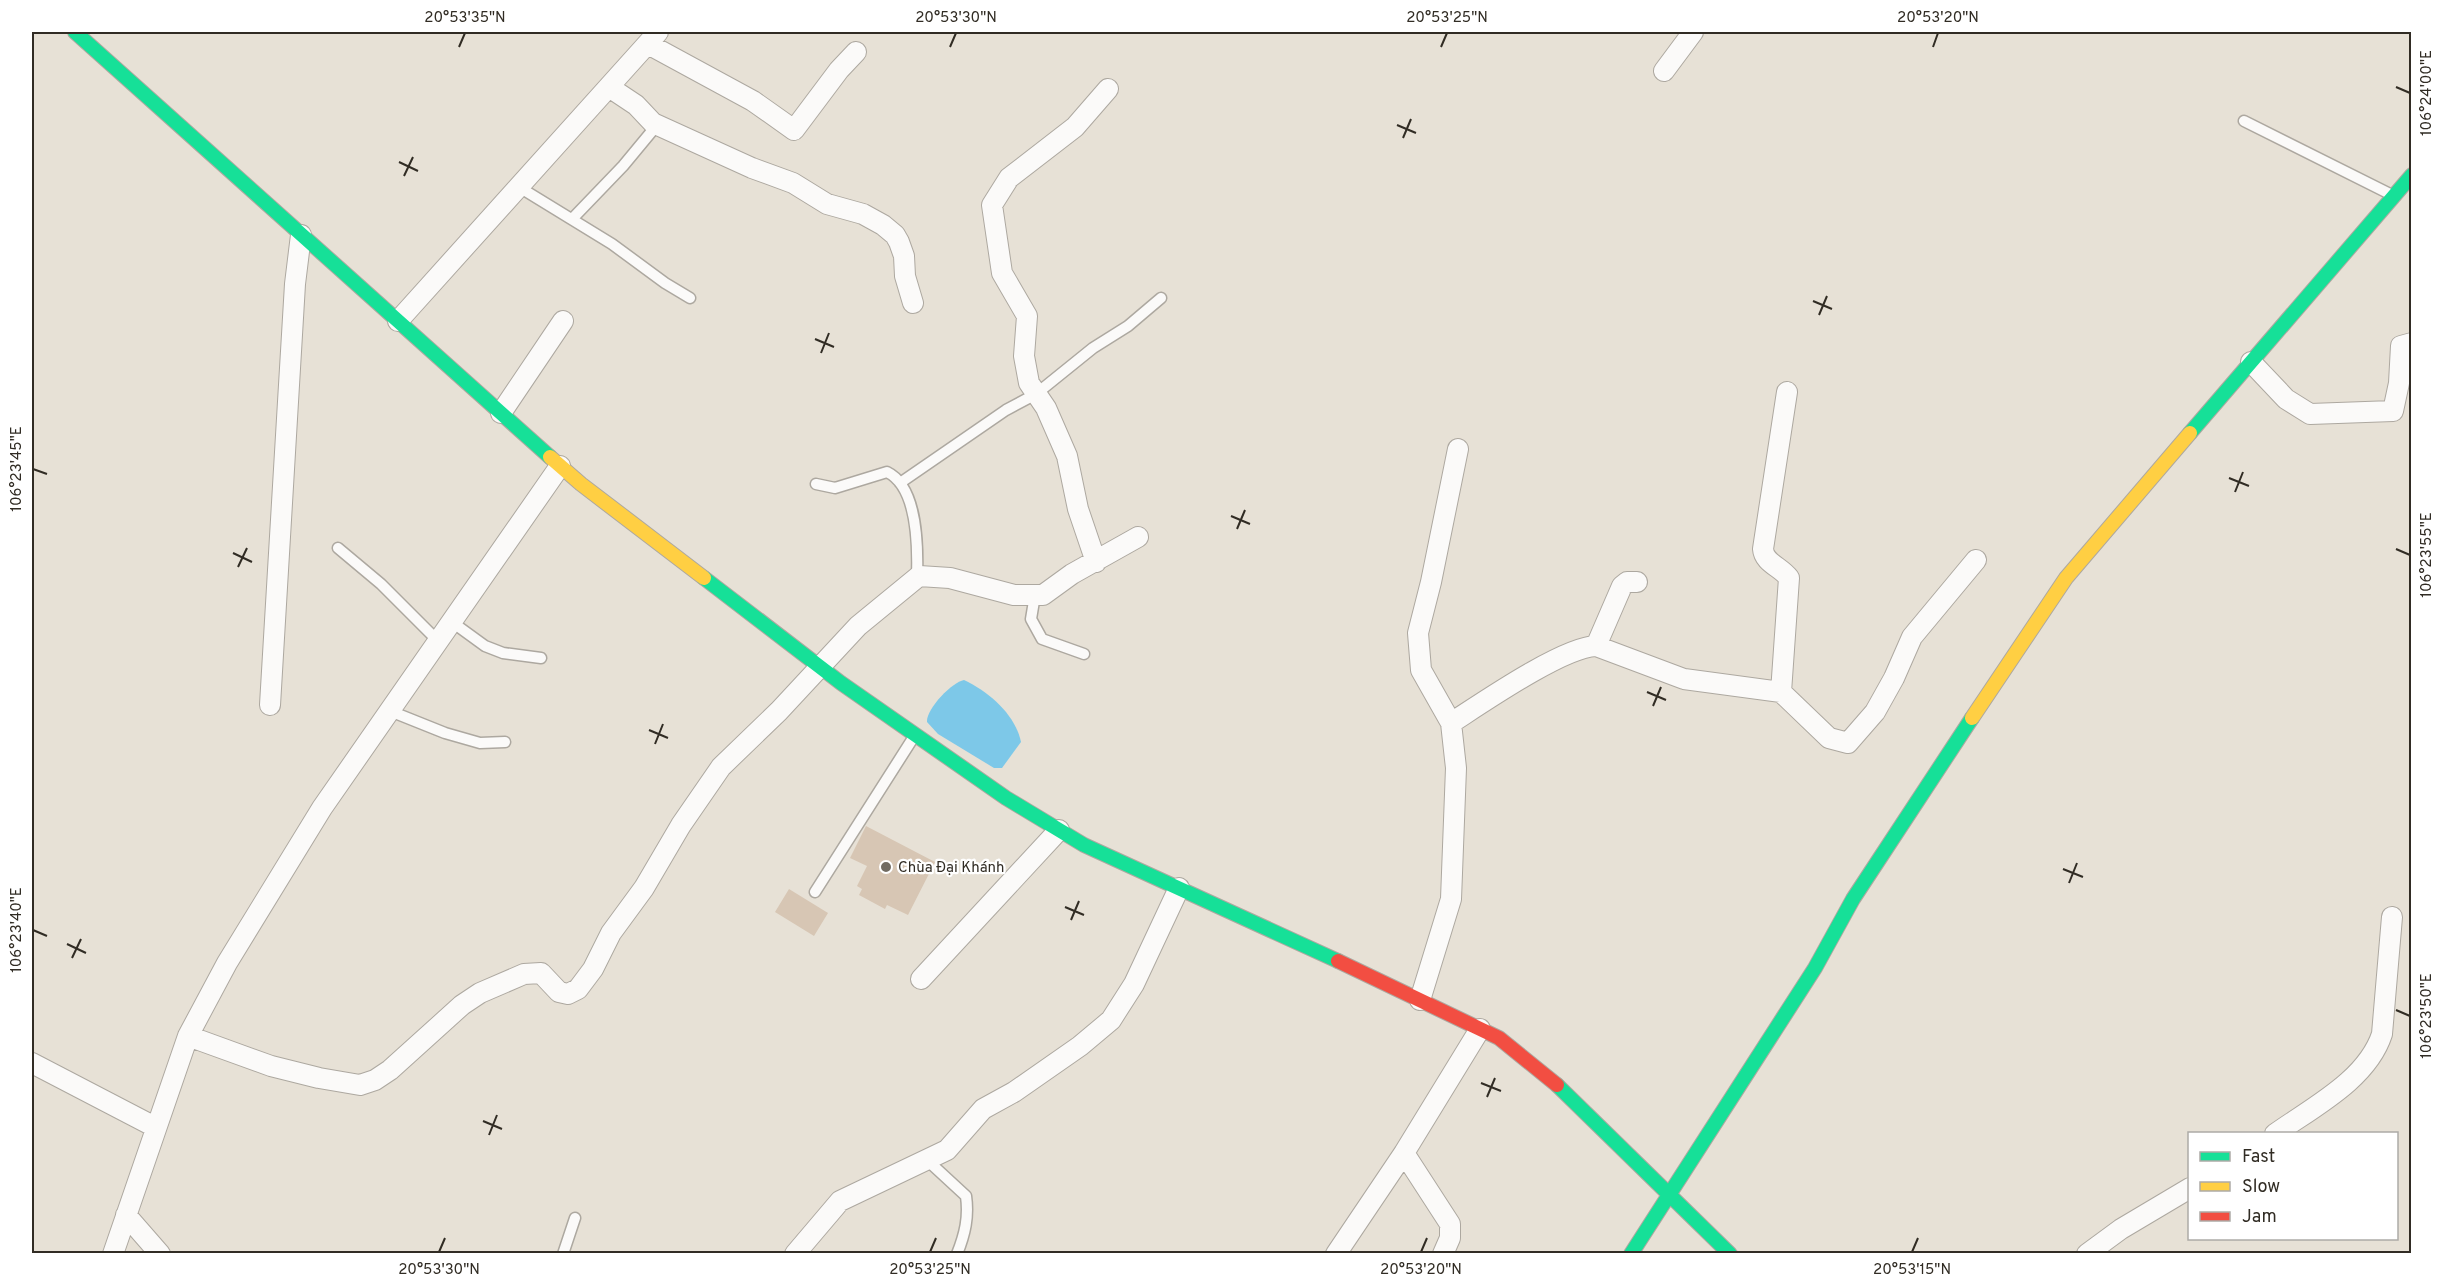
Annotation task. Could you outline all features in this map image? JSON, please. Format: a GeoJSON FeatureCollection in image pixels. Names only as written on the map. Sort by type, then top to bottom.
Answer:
{"type":"FeatureCollection","features":[{"type":"Feature","properties":{"kind":"street"},"geometry":{"type":"LineString","coordinates":[[75,32],[581,484],[819,666],[1006,798],[1084,845],[1499,1038],[1551,1079],[1730,1254]]}},
{"type":"Feature","properties":{"kind":"street"},"geometry":{"type":"LineString","coordinates":[[1664,71],[1694,32]]}},
{"type":"Feature","properties":{"kind":"street"},"geometry":{"type":"LineString","coordinates":[[398,321],[653,38],[753,101],[794,130],[833,78],[856,52]]}},
{"type":"Feature","properties":{"kind":"street"},"geometry":{"type":"LineString","coordinates":[[609,87],[636,105],[650,121],[657,125],[756,170],[785,179],[827,204],[863,214],[883,225],[895,235],[899,242],[904,256],[905,276],[914,303]]}},
{"type":"Feature","properties":{"kind":"street"},"geometry":{"type":"LineString","coordinates":[[1096,562],[1078,509],[1067,456],[1046,408],[1029,383],[1024,356],[1027,316],[1002,273],[992,205],[1009,178],[1075,127],[1108,89]]}},
{"type":"Feature","properties":{"kind":"street"},"geometry":{"type":"LineString","coordinates":[[1632,1254],[1815,968],[1853,900],[2036,621],[2088,552],[2412,175]]}},
{"type":"Feature","properties":{"kind":"street"},"geometry":{"type":"LineString","coordinates":[[270,705],[295,284],[301,235]]}},
{"type":"Feature","properties":{"kind":"street"},"geometry":{"type":"LineString","coordinates":[[501,413],[562,321]]}},
{"type":"Feature","properties":{"kind":"street"},"geometry":{"type":"LineString","coordinates":[[2251,362],[2286,399],[2310,414],[2393,411],[2399,383],[2401,346],[2412,343]]}},
{"type":"Feature","properties":{"kind":"street"},"geometry":{"type":"LineString","coordinates":[[1781,692],[1789,578],[1767,560],[1763,555],[1763,549],[1787,392]]}},
{"type":"Feature","properties":{"kind":"street"},"geometry":{"type":"LineString","coordinates":[[1420,1000],[1451,899],[1456,768],[1451,723],[1421,670],[1418,633],[1431,582],[1458,449]]}},
{"type":"Feature","properties":{"kind":"street"},"geometry":{"type":"LineString","coordinates":[[113,1254],[188,1036],[227,963],[316,818],[560,466]]}},
{"type":"Feature","properties":{"kind":"street"},"geometry":{"type":"LineString","coordinates":[[188,1036],[271,1066],[319,1078],[360,1084],[375,1080],[390,1070],[462,1005],[480,993],[524,974],[541,973],[562,993],[568,994],[575,991],[593,969],[611,933],[644,888],[681,825],[721,767],[779,711],[858,626],[917,577],[950,578],[1014,594],[1043,595],[1072,574],[1138,537]]}},
{"type":"Feature","properties":{"kind":"street"},"geometry":{"type":"LineString","coordinates":[[1451,723],[1570,652],[1587,646],[1596,646],[1684,679],[1781,692],[1829,738],[1848,743],[1875,712],[1894,678],[1912,637],[1976,560]]}},
{"type":"Feature","properties":{"kind":"street"},"geometry":{"type":"LineString","coordinates":[[1596,646],[1622,586],[1627,582],[1638,582]]}},
{"type":"Feature","properties":{"kind":"street"},"geometry":{"type":"LineString","coordinates":[[921,979],[1059,830]]}},
{"type":"Feature","properties":{"kind":"street"},"geometry":{"type":"LineString","coordinates":[[795,1254],[840,1201],[947,1150],[983,1109],[1014,1092],[1080,1046],[1111,1020],[1134,984],[1179,888]]}},
{"type":"Feature","properties":{"kind":"street"},"geometry":{"type":"LineString","coordinates":[[2278,1132],[2347,1082],[2371,1059],[2382,1034],[2392,917]]}},
{"type":"Feature","properties":{"kind":"street"},"geometry":{"type":"LineString","coordinates":[[1336,1254],[1404,1153],[1480,1029]]}},
{"type":"Feature","properties":{"kind":"street"},"geometry":{"type":"LineString","coordinates":[[32,1063],[155,1127]]}},
{"type":"Feature","properties":{"kind":"street"},"geometry":{"type":"LineString","coordinates":[[1404,1153],[1450,1224],[1450,1238],[1443,1254]]}},
{"type":"Feature","properties":{"kind":"street"},"geometry":{"type":"LineString","coordinates":[[2087,1254],[2121,1229],[2188,1189]]}},
{"type":"Feature","properties":{"kind":"street"},"geometry":{"type":"LineString","coordinates":[[126,1215],[160,1254]]}},
{"type":"Feature","properties":{"kind":"lane"},"geometry":{"type":"LineString","coordinates":[[2244,121],[2394,196]]}},
{"type":"Feature","properties":{"kind":"lane"},"geometry":{"type":"LineString","coordinates":[[573,218],[623,166],[657,125]]}},
{"type":"Feature","properties":{"kind":"lane"},"geometry":{"type":"LineString","coordinates":[[519,187],[573,218],[690,298]]}},
{"type":"Feature","properties":{"kind":"lane"},"geometry":{"type":"LineString","coordinates":[[900,483],[1006,410],[1036,394],[1093,348],[1128,326],[1161,298]]}},
{"type":"Feature","properties":{"kind":"lane"},"geometry":{"type":"LineString","coordinates":[[816,484],[835,488],[886,472],[897,477],[907,497],[918,540],[917,577]]}},
{"type":"Feature","properties":{"kind":"lane"},"geometry":{"type":"LineString","coordinates":[[338,548],[381,584],[438,641]]}},
{"type":"Feature","properties":{"kind":"lane"},"geometry":{"type":"LineString","coordinates":[[1035,595],[1031,619],[1042,639],[1084,654]]}},
{"type":"Feature","properties":{"kind":"lane"},"geometry":{"type":"LineString","coordinates":[[452,622],[485,646],[503,654],[541,658]]}},
{"type":"Feature","properties":{"kind":"lane"},"geometry":{"type":"LineString","coordinates":[[390,711],[471,741],[505,742]]}},
{"type":"Feature","properties":{"kind":"lane"},"geometry":{"type":"LineString","coordinates":[[815,892],[916,735]]}},
{"type":"Feature","properties":{"kind":"lane"},"geometry":{"type":"LineString","coordinates":[[927,1160],[966,1196],[968,1213],[963,1239],[957,1254]]}},
{"type":"Feature","properties":{"kind":"lane"},"geometry":{"type":"LineString","coordinates":[[563,1254],[575,1218]]}},
{"type":"Feature","properties":{"kind":"water"},"geometry":{"type":"Polygon","coordinates":[[[964,680],[983,691],[1000,705],[1018,732],[1021,742],[1002,768],[994,768],[938,734],[927,722],[931,710],[941,697],[964,680]]]}},
{"type":"Feature","properties":{"kind":"building"},"geometry":{"type":"Polygon","coordinates":[[[866,826],[935,862],[908,915],[887,905],[885,909],[859,895],[862,889],[857,886],[867,866],[850,858],[866,826]]]}},
{"type":"Feature","properties":{"kind":"building"},"geometry":{"type":"Polygon","coordinates":[[[789,889],[828,913],[814,936],[775,912],[789,889]]]}},
{"type":"Feature","properties":{"kind":"traffic: fast"},"geometry":{"type":"LineString","coordinates":[[75,32],[550,457]]}},
{"type":"Feature","properties":{"kind":"traffic: fast"},"geometry":{"type":"LineString","coordinates":[[2190,433],[2412,175]]}},
{"type":"Feature","properties":{"kind":"traffic: fast"},"geometry":{"type":"LineString","coordinates":[[704,578],[841,683],[1006,798],[1084,845],[1338,961]]}},
{"type":"Feature","properties":{"kind":"traffic: fast"},"geometry":{"type":"LineString","coordinates":[[1631,1254],[1815,968],[1853,899],[1972,718]]}},
{"type":"Feature","properties":{"kind":"traffic: fast"},"geometry":{"type":"LineString","coordinates":[[1557,1085],[1730,1254]]}},
{"type":"Feature","properties":{"kind":"traffic: slow"},"geometry":{"type":"LineString","coordinates":[[1972,718],[2066,578],[2190,433]]}},
{"type":"Feature","properties":{"kind":"traffic: slow"},"geometry":{"type":"LineString","coordinates":[[550,457],[581,484],[704,578]]}},
{"type":"Feature","properties":{"kind":"traffic: jam"},"geometry":{"type":"LineString","coordinates":[[1338,961],[1499,1038],[1557,1085]]}},
{"type":"Feature","properties":{"kind":"place","name":"Chùa Đại Khánh"},"geometry":{"type":"Point","coordinates":[886,867]}}]}
